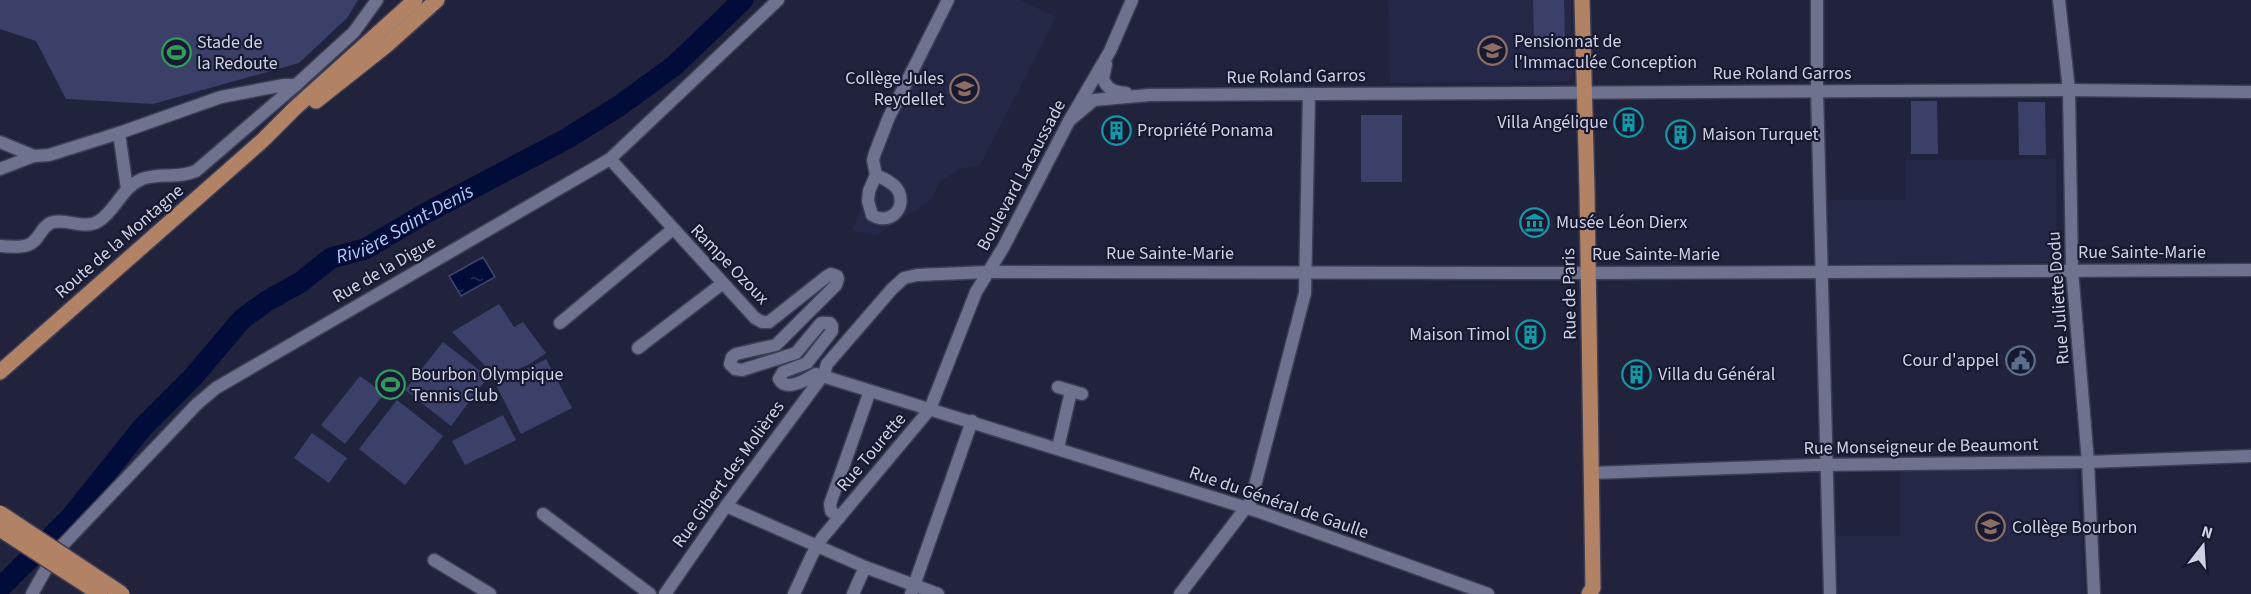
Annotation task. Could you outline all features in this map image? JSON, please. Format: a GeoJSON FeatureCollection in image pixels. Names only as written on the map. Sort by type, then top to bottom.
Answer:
{"type":"FeatureCollection","features":[{"type":"Feature","properties":{"kind":"main road","name":"Route de la Montagne"},"geometry":{"type":"LineString","coordinates":[[0,372],[263,140],[295,108],[415,0]]}},
{"type":"Feature","properties":{"kind":"main road","name":"Route de la Montagne"},"geometry":{"type":"LineString","coordinates":[[263,140],[327,93],[437,0]]}},
{"type":"Feature","properties":{"kind":"main road","name":"Rue de Paris"},"geometry":{"type":"LineString","coordinates":[[1582,0],[1593,592]]}},
{"type":"Feature","properties":{"kind":"main road"},"geometry":{"type":"LineString","coordinates":[[0,513],[122,594]]}},
{"type":"Feature","properties":{"kind":"main road"},"geometry":{"type":"LineString","coordinates":[[0,529],[100,594]]}},
{"type":"Feature","properties":{"kind":"street"},"geometry":{"type":"LineString","coordinates":[[0,246],[28,245],[38,239],[47,224],[54,222],[89,225],[97,222],[105,217],[127,189],[143,179],[153,176],[186,175],[196,171],[354,32],[377,0]]}},
{"type":"Feature","properties":{"kind":"street","name":"Rue de la Digue"},"geometry":{"type":"LineString","coordinates":[[32,594],[55,553],[197,404],[216,388],[610,159],[778,0]]}},
{"type":"Feature","properties":{"kind":"street"},"geometry":{"type":"LineString","coordinates":[[876,175],[873,160],[889,117],[948,0]]}},
{"type":"Feature","properties":{"kind":"street","name":"Boulevard Lacaussade"},"geometry":{"type":"LineString","coordinates":[[822,376],[827,364],[904,278],[917,275],[988,272],[1069,121],[1110,51],[1132,0]]}},
{"type":"Feature","properties":{"kind":"street"},"geometry":{"type":"LineString","coordinates":[[1817,0],[1817,92],[1830,594]]}},
{"type":"Feature","properties":{"kind":"street","name":"Rue Juliette Dodu"},"geometry":{"type":"LineString","coordinates":[[2059,0],[2069,90],[2072,270],[2088,462],[2094,594]]}},
{"type":"Feature","properties":{"kind":"street"},"geometry":{"type":"LineString","coordinates":[[1110,51],[1102,79],[1109,89],[1116,92],[1149,95]]}},
{"type":"Feature","properties":{"kind":"street"},"geometry":{"type":"LineString","coordinates":[[0,169],[34,156],[49,155],[120,133],[221,97],[284,85],[296,85]]}},
{"type":"Feature","properties":{"kind":"street","name":"Rue Roland Garros"},"geometry":{"type":"LineString","coordinates":[[1069,121],[1094,100],[1149,95],[2069,90],[2251,92]]}},
{"type":"Feature","properties":{"kind":"street"},"geometry":{"type":"LineString","coordinates":[[1180,594],[1247,508],[1256,486],[1305,293],[1309,93]]}},
{"type":"Feature","properties":{"kind":"street"},"geometry":{"type":"LineString","coordinates":[[120,133],[127,189]]}},
{"type":"Feature","properties":{"kind":"street"},"geometry":{"type":"LineString","coordinates":[[0,142],[34,156]]}},
{"type":"Feature","properties":{"kind":"street","name":"Rampe Ozoux"},"geometry":{"type":"LineString","coordinates":[[610,159],[755,318],[762,322],[769,322],[826,277],[831,274],[837,276],[836,285],[776,345],[736,354],[732,357],[730,364],[735,369],[742,370],[796,353],[821,323],[825,322],[832,326],[832,331],[807,363],[783,372],[779,379],[784,385],[805,380],[816,374],[822,376]]}},
{"type":"Feature","properties":{"kind":"street"},"geometry":{"type":"LineString","coordinates":[[560,323],[673,229]]}},
{"type":"Feature","properties":{"kind":"street","name":"Rue Sainte-Marie"},"geometry":{"type":"LineString","coordinates":[[988,272],[1588,273],[2251,270]]}},
{"type":"Feature","properties":{"kind":"street","name":"Rue Tourette"},"geometry":{"type":"LineString","coordinates":[[794,594],[817,546],[930,409],[976,292],[988,272]]}},
{"type":"Feature","properties":{"kind":"street"},"geometry":{"type":"LineString","coordinates":[[973,273],[976,292]]}},
{"type":"Feature","properties":{"kind":"street"},"geometry":{"type":"LineString","coordinates":[[638,348],[723,283]]}},
{"type":"Feature","properties":{"kind":"street","name":"Rue du Général de Gaulle"},"geometry":{"type":"LineString","coordinates":[[822,376],[1247,508],[1488,594]]}},
{"type":"Feature","properties":{"kind":"street","name":"Rue Gibert des Molières"},"geometry":{"type":"LineString","coordinates":[[665,594],[726,506],[822,376]]}},
{"type":"Feature","properties":{"kind":"street"},"geometry":{"type":"LineString","coordinates":[[1058,387],[1077,392],[1058,448]]}},
{"type":"Feature","properties":{"kind":"street","name":"Rue Tourette"},"geometry":{"type":"LineString","coordinates":[[839,519],[831,511],[830,504],[870,391]]}},
{"type":"Feature","properties":{"kind":"street"},"geometry":{"type":"LineString","coordinates":[[912,590],[972,421]]}},
{"type":"Feature","properties":{"kind":"street","name":"Rue Monseigneur de Beaumont"},"geometry":{"type":"LineString","coordinates":[[1592,473],[1826,465],[2088,462],[2251,456]]}},
{"type":"Feature","properties":{"kind":"street"},"geometry":{"type":"LineString","coordinates":[[726,506],[912,590],[938,594]]}},
{"type":"Feature","properties":{"kind":"street"},"geometry":{"type":"LineString","coordinates":[[543,514],[650,594]]}},
{"type":"Feature","properties":{"kind":"street"},"geometry":{"type":"LineString","coordinates":[[434,560],[490,594]]}},
{"type":"Feature","properties":{"kind":"street"},"geometry":{"type":"LineString","coordinates":[[853,594],[865,567]]}},
{"type":"Feature","properties":{"kind":"shaded area","name":"Stade de la Redoute"},"geometry":{"type":"Polygon","coordinates":[[[0,0],[358,0],[347,18],[299,63],[153,104],[66,99],[36,41],[0,29],[0,0]]]}},
{"type":"Feature","properties":{"kind":"shaded area","name":"Collège Jules Reydellet"},"geometry":{"type":"Polygon","coordinates":[[[955,0],[1020,0],[1056,17],[980,165],[959,169],[939,183],[931,200],[876,236],[853,231],[875,159],[955,0]]]}},
{"type":"Feature","properties":{"kind":"shaded area"},"geometry":{"type":"Polygon","coordinates":[[[1388,0],[1571,0],[1572,75],[1567,82],[1390,83],[1388,0]]]}},
{"type":"Feature","properties":{"kind":"shaded area"},"geometry":{"type":"Polygon","coordinates":[[[1533,0],[1564,0],[1565,41],[1534,41],[1533,0]]]}},
{"type":"Feature","properties":{"kind":"shaded area"},"geometry":{"type":"Polygon","coordinates":[[[1911,101],[1937,101],[1938,154],[1911,154],[1911,101]]]}},
{"type":"Feature","properties":{"kind":"shaded area"},"geometry":{"type":"Polygon","coordinates":[[[2018,102],[2045,102],[2046,155],[2019,155],[2018,102]]]}},
{"type":"Feature","properties":{"kind":"shaded area"},"geometry":{"type":"Polygon","coordinates":[[[1361,115],[1402,115],[1402,182],[1361,182],[1361,115]]]}},
{"type":"Feature","properties":{"kind":"shaded area"},"geometry":{"type":"Polygon","coordinates":[[[2056,159],[2057,262],[1827,264],[1827,200],[1905,200],[1905,160],[2056,159]]]}},
{"type":"Feature","properties":{"kind":"shaded area"},"geometry":{"type":"Polygon","coordinates":[[[499,304],[514,327],[523,322],[546,353],[530,364],[497,378],[452,332],[499,304]]]}},
{"type":"Feature","properties":{"kind":"shaded area"},"geometry":{"type":"Polygon","coordinates":[[[443,342],[488,377],[451,426],[405,390],[443,342]]]}},
{"type":"Feature","properties":{"kind":"shaded area"},"geometry":{"type":"Polygon","coordinates":[[[546,359],[572,408],[521,434],[496,385],[546,359]]]}},
{"type":"Feature","properties":{"kind":"shaded area"},"geometry":{"type":"Polygon","coordinates":[[[360,376],[384,394],[345,444],[321,425],[360,376]]]}},
{"type":"Feature","properties":{"kind":"shaded area"},"geometry":{"type":"Polygon","coordinates":[[[397,400],[443,436],[405,485],[359,449],[397,400]]]}},
{"type":"Feature","properties":{"kind":"shaded area"},"geometry":{"type":"Polygon","coordinates":[[[503,415],[516,440],[465,465],[452,441],[503,415]]]}},
{"type":"Feature","properties":{"kind":"shaded area"},"geometry":{"type":"Polygon","coordinates":[[[312,433],[347,458],[329,483],[294,458],[312,433]]]}},
{"type":"Feature","properties":{"kind":"shaded area","name":"Collège Bourbon"},"geometry":{"type":"Polygon","coordinates":[[[2072,467],[2077,471],[2085,594],[1838,594],[1836,536],[1900,536],[1900,471],[2072,467]]]}},
{"type":"Feature","properties":{"kind":"water"},"geometry":{"type":"Polygon","coordinates":[[[483,257],[495,277],[461,296],[449,276],[483,257]]]}},
{"type":"Feature","properties":{"kind":"waterway","name":"Rivière Saint-Denis"},"geometry":{"type":"LineString","coordinates":[[0,588],[70,518],[142,428],[193,377],[242,319],[267,301],[301,282],[331,258],[365,249],[426,213],[568,138],[619,106],[674,66],[743,0]]}},
{"type":"Feature","properties":{"kind":"place","name":"Pensionnat de l'Immaculée Conception"},"geometry":{"type":"Point","coordinates":[1493,51]}},
{"type":"Feature","properties":{"kind":"place","name":"Stade de la Redoute"},"geometry":{"type":"Point","coordinates":[176,52]}},
{"type":"Feature","properties":{"kind":"place","name":"Collège Jules Reydellet"},"geometry":{"type":"Point","coordinates":[965,88]}},
{"type":"Feature","properties":{"kind":"place","name":"Villa Angélique"},"geometry":{"type":"Point","coordinates":[1629,122]}},
{"type":"Feature","properties":{"kind":"place","name":"Propriété Ponama"},"geometry":{"type":"Point","coordinates":[1116,130]}},
{"type":"Feature","properties":{"kind":"place","name":"Maison Turquet"},"geometry":{"type":"Point","coordinates":[1681,134]}},
{"type":"Feature","properties":{"kind":"place","name":"Musée Léon Dierx"},"geometry":{"type":"Point","coordinates":[1535,222]}},
{"type":"Feature","properties":{"kind":"place","name":"Maison Timol"},"geometry":{"type":"Point","coordinates":[1531,334]}},
{"type":"Feature","properties":{"kind":"place","name":"Cour d'appel"},"geometry":{"type":"Point","coordinates":[2020,360]}},
{"type":"Feature","properties":{"kind":"place","name":"Villa du Général"},"geometry":{"type":"Point","coordinates":[1637,374]}},
{"type":"Feature","properties":{"kind":"place","name":"Bourbon Olympique Tennis Club"},"geometry":{"type":"Point","coordinates":[390,384]}},
{"type":"Feature","properties":{"kind":"place","name":"Collège Bourbon"},"geometry":{"type":"Point","coordinates":[1991,527]}}]}
